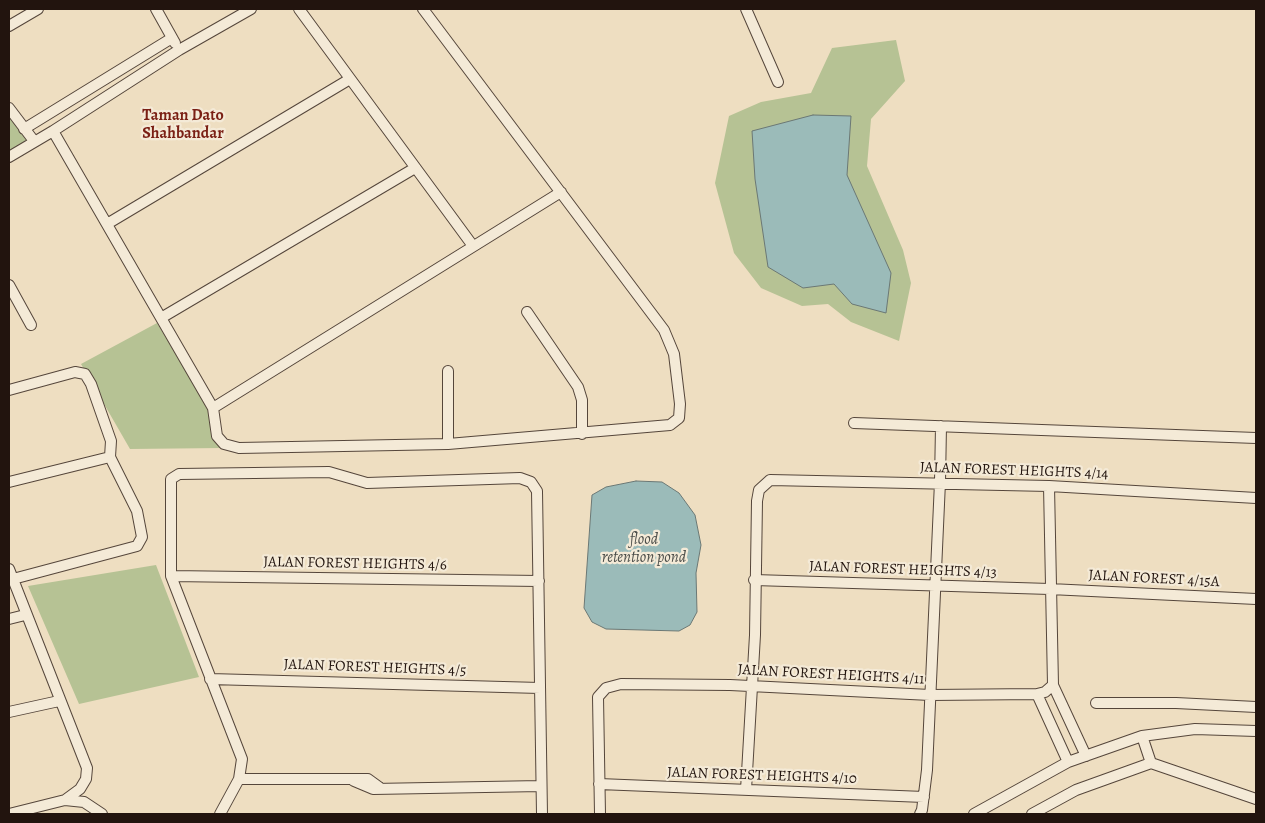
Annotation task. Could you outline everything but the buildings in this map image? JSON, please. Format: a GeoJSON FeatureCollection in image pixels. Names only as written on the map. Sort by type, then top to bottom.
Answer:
{"type":"FeatureCollection","features":[{"type":"Feature","properties":{"kind":"street"},"geometry":{"type":"LineString","coordinates":[[9,26],[38,9]]}},
{"type":"Feature","properties":{"kind":"street"},"geometry":{"type":"LineString","coordinates":[[156,9],[179,50]]}},
{"type":"Feature","properties":{"kind":"street"},"geometry":{"type":"LineString","coordinates":[[9,156],[53,131],[179,50],[250,9]]}},
{"type":"Feature","properties":{"kind":"street"},"geometry":{"type":"LineString","coordinates":[[299,9],[473,246]]}},
{"type":"Feature","properties":{"kind":"street"},"geometry":{"type":"LineString","coordinates":[[53,131],[214,408],[217,436],[224,444],[239,448],[448,444],[670,425],[679,418],[680,404],[674,354],[664,330],[423,9]]}},
{"type":"Feature","properties":{"kind":"street"},"geometry":{"type":"LineString","coordinates":[[746,9],[778,82]]}},
{"type":"Feature","properties":{"kind":"street"},"geometry":{"type":"LineString","coordinates":[[24,129],[172,38]]}},
{"type":"Feature","properties":{"kind":"street"},"geometry":{"type":"LineString","coordinates":[[107,224],[350,79]]}},
{"type":"Feature","properties":{"kind":"street"},"geometry":{"type":"LineString","coordinates":[[9,108],[34,141]]}},
{"type":"Feature","properties":{"kind":"street"},"geometry":{"type":"LineString","coordinates":[[160,318],[415,168]]}},
{"type":"Feature","properties":{"kind":"street"},"geometry":{"type":"LineString","coordinates":[[214,408],[561,192]]}},
{"type":"Feature","properties":{"kind":"street"},"geometry":{"type":"LineString","coordinates":[[9,285],[31,325]]}},
{"type":"Feature","properties":{"kind":"street"},"geometry":{"type":"LineString","coordinates":[[527,312],[578,387],[582,400],[582,434]]}},
{"type":"Feature","properties":{"kind":"street"},"geometry":{"type":"LineString","coordinates":[[448,371],[448,444]]}},
{"type":"Feature","properties":{"kind":"street"},"geometry":{"type":"LineString","coordinates":[[9,390],[75,372],[84,374],[91,384],[111,441],[110,457],[138,511],[142,537],[137,546],[11,574],[25,615],[87,768],[86,779],[80,789],[65,800]]}},
{"type":"Feature","properties":{"kind":"street"},"geometry":{"type":"LineString","coordinates":[[854,422],[1256,438]]}},
{"type":"Feature","properties":{"kind":"street"},"geometry":{"type":"LineString","coordinates":[[920,814],[924,797],[930,695],[941,426]]}},
{"type":"Feature","properties":{"kind":"street"},"geometry":{"type":"LineString","coordinates":[[9,482],[110,457]]}},
{"type":"Feature","properties":{"kind":"street"},"geometry":{"type":"LineString","coordinates":[[220,814],[239,779],[242,759],[171,576],[171,480],[179,474],[329,472],[367,483],[520,478],[531,482],[537,491],[542,814]]}},
{"type":"Feature","properties":{"kind":"street","name":"JALAN FOREST HEIGHTS 4/14"},"geometry":{"type":"LineString","coordinates":[[754,580],[756,501],[759,490],[770,480],[940,482],[1049,486],[1256,498]]}},
{"type":"Feature","properties":{"kind":"street"},"geometry":{"type":"LineString","coordinates":[[1049,486],[1053,685],[1086,756]]}},
{"type":"Feature","properties":{"kind":"street","name":"JALAN FOREST HEIGHTS 4/6"},"geometry":{"type":"LineString","coordinates":[[171,576],[538,581]]}},
{"type":"Feature","properties":{"kind":"street"},"geometry":{"type":"LineString","coordinates":[[746,790],[755,635],[754,580]]}},
{"type":"Feature","properties":{"kind":"street","name":"JALAN FOREST HEIGHTS 4/13"},"geometry":{"type":"LineString","coordinates":[[754,580],[1050,589]]}},
{"type":"Feature","properties":{"kind":"street","name":"JALAN FOREST 4/15A"},"geometry":{"type":"LineString","coordinates":[[1050,589],[1256,599]]}},
{"type":"Feature","properties":{"kind":"street"},"geometry":{"type":"LineString","coordinates":[[9,619],[25,615]]}},
{"type":"Feature","properties":{"kind":"street","name":"JALAN FOREST HEIGHTS 4/5"},"geometry":{"type":"LineString","coordinates":[[210,679],[540,688]]}},
{"type":"Feature","properties":{"kind":"street","name":"JALAN FOREST HEIGHTS 4/11"},"geometry":{"type":"LineString","coordinates":[[599,784],[598,697],[606,688],[620,684],[751,686],[930,695],[1037,694],[1045,692],[1053,685]]}},
{"type":"Feature","properties":{"kind":"street"},"geometry":{"type":"LineString","coordinates":[[1037,694],[1068,762]]}},
{"type":"Feature","properties":{"kind":"street"},"geometry":{"type":"LineString","coordinates":[[9,712],[59,700]]}},
{"type":"Feature","properties":{"kind":"street"},"geometry":{"type":"LineString","coordinates":[[1096,703],[1176,703],[1256,707]]}},
{"type":"Feature","properties":{"kind":"street"},"geometry":{"type":"LineString","coordinates":[[974,814],[1068,762],[1142,736],[1195,729],[1256,731]]}},
{"type":"Feature","properties":{"kind":"street"},"geometry":{"type":"LineString","coordinates":[[1142,736],[1150,763]]}},
{"type":"Feature","properties":{"kind":"street"},"geometry":{"type":"LineString","coordinates":[[1032,814],[1076,790],[1150,763],[1256,800]]}},
{"type":"Feature","properties":{"kind":"street"},"geometry":{"type":"LineString","coordinates":[[239,779],[354,781],[368,779],[379,788],[541,786]]}},
{"type":"Feature","properties":{"kind":"street"},"geometry":{"type":"LineString","coordinates":[[599,784],[600,814]]}},
{"type":"Feature","properties":{"kind":"street","name":"JALAN FOREST HEIGHTS 4/10"},"geometry":{"type":"LineString","coordinates":[[599,784],[924,797]]}},
{"type":"Feature","properties":{"kind":"street"},"geometry":{"type":"LineString","coordinates":[[16,813],[65,800],[84,802],[102,814]]}},
{"type":"Feature","properties":{"kind":"green space"},"geometry":{"type":"Polygon","coordinates":[[[896,40],[905,81],[871,119],[867,166],[903,250],[911,283],[899,341],[851,322],[828,304],[802,306],[761,288],[734,253],[715,183],[729,116],[761,102],[811,93],[832,48],[896,40]]]}},
{"type":"Feature","properties":{"kind":"green space"},"geometry":{"type":"Polygon","coordinates":[[[9,110],[31,141],[9,153],[9,110]]]}},
{"type":"Feature","properties":{"kind":"green space"},"geometry":{"type":"Polygon","coordinates":[[[157,323],[209,409],[211,434],[222,448],[130,449],[81,364],[157,323]]]}},
{"type":"Feature","properties":{"kind":"green space"},"geometry":{"type":"Polygon","coordinates":[[[156,565],[199,677],[79,704],[28,586],[156,565]]]}},
{"type":"Feature","properties":{"kind":"water"},"geometry":{"type":"Polygon","coordinates":[[[813,115],[851,116],[847,175],[891,273],[886,313],[852,304],[834,284],[803,288],[768,267],[755,179],[752,131],[813,115]]]}},
{"type":"Feature","properties":{"kind":"water","name":"flood retention pond"},"geometry":{"type":"Polygon","coordinates":[[[636,481],[662,482],[679,493],[695,515],[701,545],[696,573],[697,612],[690,625],[679,631],[606,629],[592,622],[584,608],[592,495],[606,487],[636,481]]]}},
{"type":"Feature","properties":{"kind":"district","name":"Taman Dato Shahbandar"},"geometry":{"type":"Point","coordinates":[183,125]}}]}
